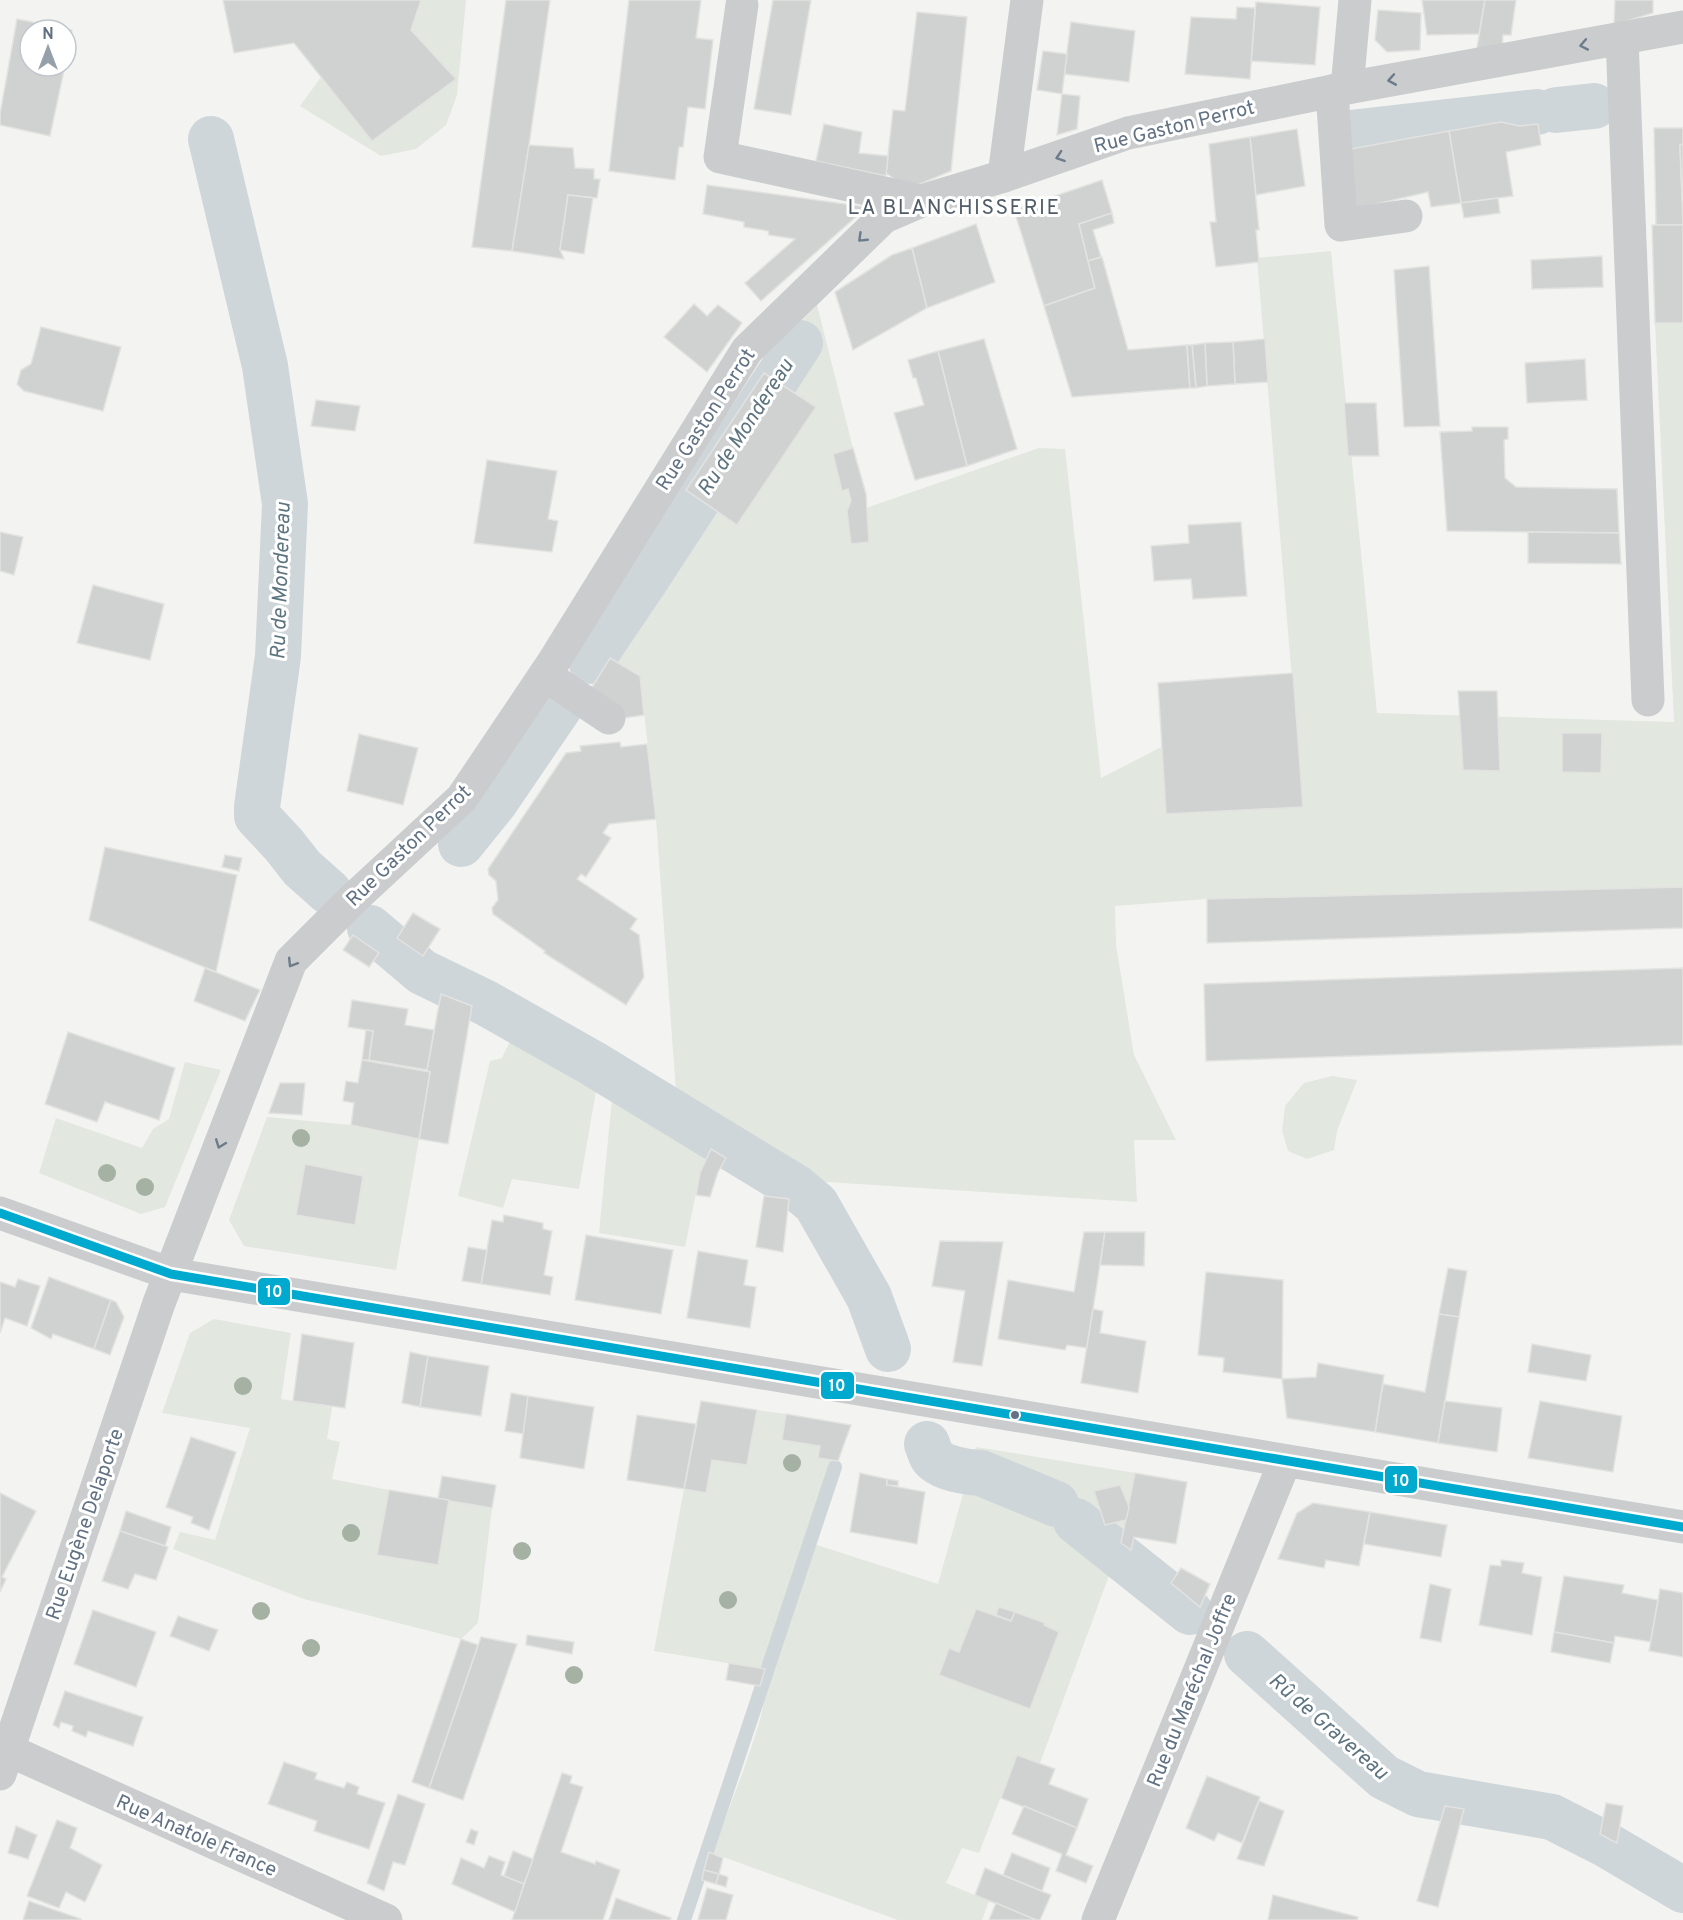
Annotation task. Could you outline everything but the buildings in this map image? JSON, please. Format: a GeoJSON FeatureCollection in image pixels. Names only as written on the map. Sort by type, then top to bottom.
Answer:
{"type":"FeatureCollection","features":[{"type":"Feature","properties":{"kind":"street"},"geometry":{"type":"LineString","coordinates":[[1004,176],[1027,0]]}},
{"type":"Feature","properties":{"kind":"street"},"geometry":{"type":"LineString","coordinates":[[1355,0],[1340,89],[1336,134],[1341,225],[1406,216]]}},
{"type":"Feature","properties":{"kind":"street"},"geometry":{"type":"LineString","coordinates":[[742,5],[720,157],[921,201]]}},
{"type":"Feature","properties":{"kind":"street","name":"Rue Gaston Perrot"},"geometry":{"type":"LineString","coordinates":[[171,1274],[291,961],[462,798],[545,675],[747,350],[884,217],[921,201],[1004,176],[1128,133],[1340,89],[1683,27]]}},
{"type":"Feature","properties":{"kind":"street"},"geometry":{"type":"LineString","coordinates":[[1622,38],[1648,700]]}},
{"type":"Feature","properties":{"kind":"street"},"geometry":{"type":"LineString","coordinates":[[545,675],[609,718]]}},
{"type":"Feature","properties":{"kind":"street"},"geometry":{"type":"LineString","coordinates":[[0,1213],[171,1274],[1683,1527]]}},
{"type":"Feature","properties":{"kind":"street","name":"Rue Eugène Delaporte"},"geometry":{"type":"LineString","coordinates":[[4,1762],[159,1303],[171,1274]]}},
{"type":"Feature","properties":{"kind":"street","name":"Rue du Maréchal Joffre"},"geometry":{"type":"LineString","coordinates":[[1098,1920],[1285,1461]]}},
{"type":"Feature","properties":{"kind":"street","name":"Rue Anatole France"},"geometry":{"type":"LineString","coordinates":[[4,1762],[386,1920]]}},
{"type":"Feature","properties":{"kind":"shaded area"},"geometry":{"type":"Polygon","coordinates":[[[421,0],[466,0],[457,95],[446,125],[416,149],[381,156],[300,106],[321,77],[372,140],[421,0]]]}},
{"type":"Feature","properties":{"kind":"shaded area"},"geometry":{"type":"Polygon","coordinates":[[[1331,251],[1377,713],[1674,722],[1655,323],[1683,323],[1683,920],[1207,899],[1115,906],[1116,945],[1134,1055],[1176,1140],[1134,1140],[1137,1202],[796,1180],[677,1105],[656,819],[640,676],[610,658],[711,507],[802,361],[800,343],[794,329],[817,305],[853,448],[833,455],[842,490],[848,489],[851,501],[847,511],[851,544],[866,508],[1039,448],[1065,449],[1101,778],[1292,680],[1257,258],[1331,251]]]}},
{"type":"Feature","properties":{"kind":"shaded area"},"geometry":{"type":"Polygon","coordinates":[[[512,1037],[598,1080],[579,1189],[512,1179],[503,1208],[458,1196],[490,1061],[502,1058],[512,1037]]]}},
{"type":"Feature","properties":{"kind":"shaded area"},"geometry":{"type":"Polygon","coordinates":[[[185,1062],[221,1070],[165,1207],[141,1214],[39,1173],[56,1118],[142,1148],[153,1129],[169,1119],[185,1062]]]}},
{"type":"Feature","properties":{"kind":"shaded area"},"geometry":{"type":"Polygon","coordinates":[[[1332,1076],[1357,1080],[1337,1131],[1334,1150],[1307,1159],[1288,1151],[1282,1131],[1285,1106],[1304,1083],[1332,1076]]]}},
{"type":"Feature","properties":{"kind":"shaded area"},"geometry":{"type":"Polygon","coordinates":[[[613,1088],[711,1149],[700,1173],[685,1247],[599,1233],[613,1088]]]}},
{"type":"Feature","properties":{"kind":"shaded area"},"geometry":{"type":"Polygon","coordinates":[[[267,1117],[351,1125],[419,1139],[396,1270],[244,1246],[229,1220],[267,1117]],[[305,1165],[296,1215],[355,1225],[363,1176],[305,1165]]]}},
{"type":"Feature","properties":{"kind":"shaded area"},"geometry":{"type":"Polygon","coordinates":[[[214,1319],[291,1333],[281,1399],[332,1407],[327,1439],[340,1442],[332,1479],[389,1490],[377,1555],[438,1565],[449,1500],[492,1508],[478,1623],[461,1639],[304,1599],[173,1549],[180,1532],[215,1540],[250,1428],[162,1413],[190,1333],[214,1319]]]}},
{"type":"Feature","properties":{"kind":"shaded area"},"geometry":{"type":"Polygon","coordinates":[[[757,1410],[786,1414],[783,1440],[820,1446],[838,1461],[814,1544],[938,1584],[976,1447],[1135,1473],[1121,1543],[1040,1763],[1017,1755],[979,1853],[962,1848],[946,1883],[989,1901],[982,1920],[898,1920],[712,1853],[756,1733],[770,1670],[654,1651],[684,1489],[706,1493],[712,1460],[747,1465],[757,1410]]]}},
{"type":"Feature","properties":{"kind":"waterway"},"geometry":{"type":"LineString","coordinates":[[1556,110],[1594,106]]}},
{"type":"Feature","properties":{"kind":"waterway"},"geometry":{"type":"LineString","coordinates":[[1350,133],[1537,112]]}},
{"type":"Feature","properties":{"kind":"waterway","name":"Ru de Mondereau"},"geometry":{"type":"LineString","coordinates":[[211,139],[265,366],[285,504],[278,656],[257,816],[302,868],[329,892]]}},
{"type":"Feature","properties":{"kind":"waterway","name":"Ru de Mondereau"},"geometry":{"type":"LineString","coordinates":[[591,661],[800,343]]}},
{"type":"Feature","properties":{"kind":"waterway","name":"Ru de Mondereau"},"geometry":{"type":"LineString","coordinates":[[461,844],[495,802],[561,705]]}},
{"type":"Feature","properties":{"kind":"waterway"},"geometry":{"type":"LineString","coordinates":[[370,928],[422,972],[486,1003],[592,1063],[797,1188],[816,1204],[869,1297],[888,1349]]}},
{"type":"Feature","properties":{"kind":"waterway"},"geometry":{"type":"LineString","coordinates":[[927,1444],[932,1457],[943,1465],[962,1471],[981,1473],[1056,1504]]}},
{"type":"Feature","properties":{"kind":"waterway"},"geometry":{"type":"LineString","coordinates":[[684,1920],[835,1467]]}},
{"type":"Feature","properties":{"kind":"waterway"},"geometry":{"type":"LineString","coordinates":[[1076,1521],[1190,1612]]}},
{"type":"Feature","properties":{"kind":"waterway","name":"Rû de Gravereau"},"geometry":{"type":"LineString","coordinates":[[1247,1654],[1384,1777],[1418,1794],[1552,1817],[1605,1844],[1683,1890]]}},
{"type":"Feature","properties":{"kind":"transit line","name":"10"},"geometry":{"type":"LineString","coordinates":[[0,1213],[171,1274],[1683,1527]]}},
{"type":"Feature","properties":{"kind":"district","name":"LA BLANCHISSERIE"},"geometry":{"type":"Point","coordinates":[954,207]}}]}
